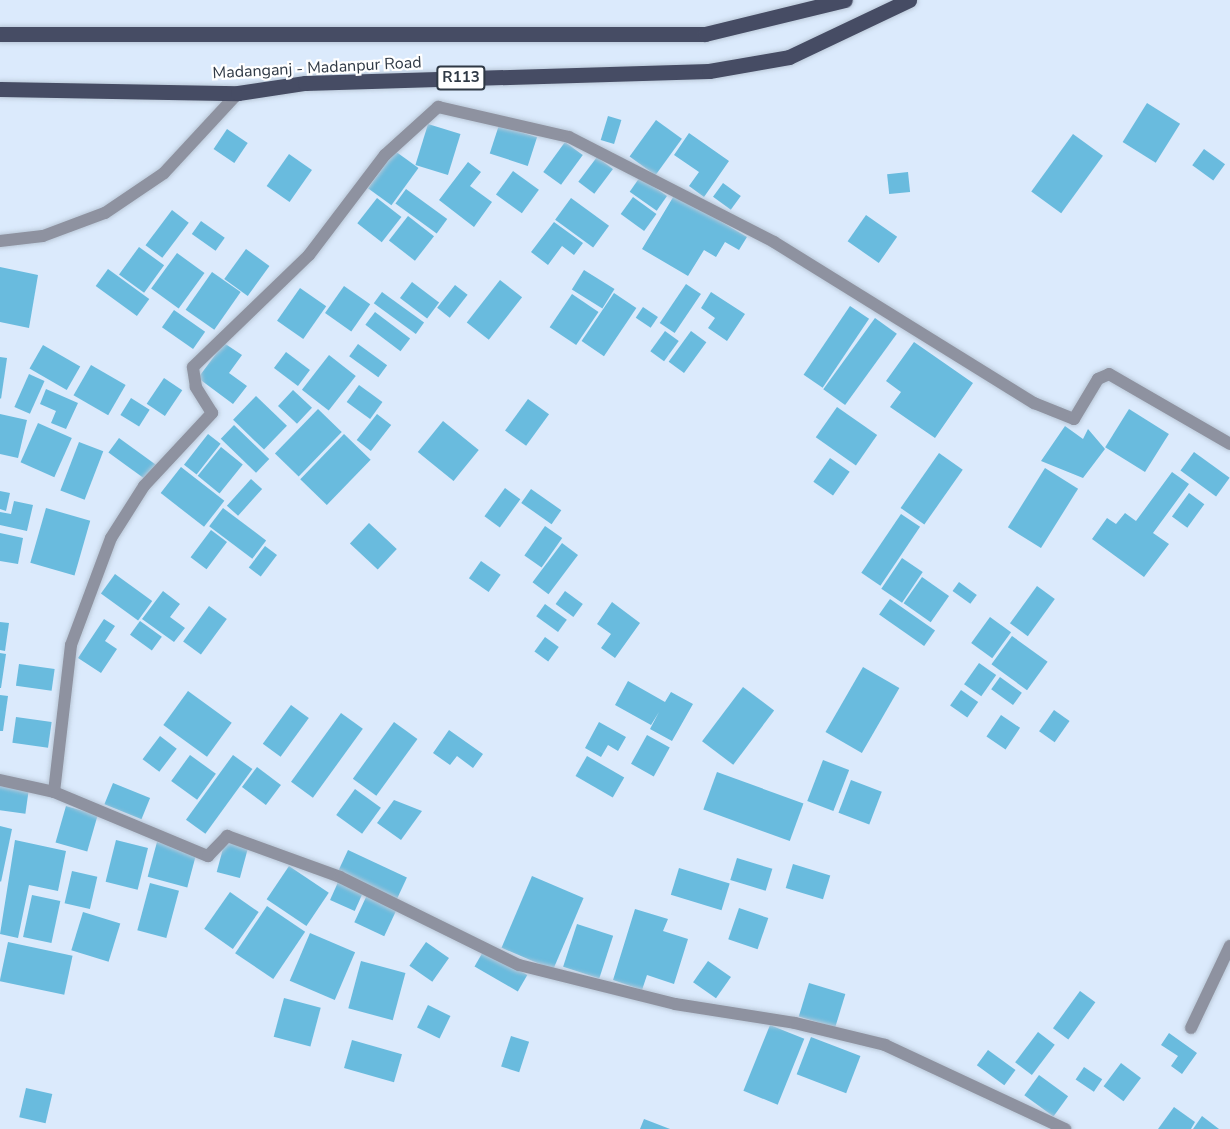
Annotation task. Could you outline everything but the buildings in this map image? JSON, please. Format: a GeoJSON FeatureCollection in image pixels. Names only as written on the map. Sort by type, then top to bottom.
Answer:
{"type":"FeatureCollection","features":[{"type":"Feature","properties":{"kind":"main road","name":"Madanganj - Madanpur Road"},"geometry":{"type":"LineString","coordinates":[[0,34],[705,34],[845,0]]}},
{"type":"Feature","properties":{"kind":"main road","name":"Madanganj - Madanpur Road"},"geometry":{"type":"LineString","coordinates":[[0,89],[238,93],[305,83],[709,71],[789,57],[909,0]]}},
{"type":"Feature","properties":{"kind":"street"},"geometry":{"type":"LineString","coordinates":[[0,241],[44,236],[105,213],[164,173],[238,93]]}},
{"type":"Feature","properties":{"kind":"street"},"geometry":{"type":"LineString","coordinates":[[54,792],[71,645],[111,538],[144,486],[212,413],[196,387],[193,367],[201,353],[309,255],[385,155],[438,106],[569,137],[774,242],[1034,403],[1074,419],[1098,379],[1109,374],[1230,444]]}},
{"type":"Feature","properties":{"kind":"street"},"geometry":{"type":"LineString","coordinates":[[0,780],[54,792],[208,856],[227,836],[340,877],[519,965],[675,1004],[795,1023],[885,1045],[1065,1129]]}},
{"type":"Feature","properties":{"kind":"street"},"geometry":{"type":"LineString","coordinates":[[1191,1028],[1230,946]]}}]}
